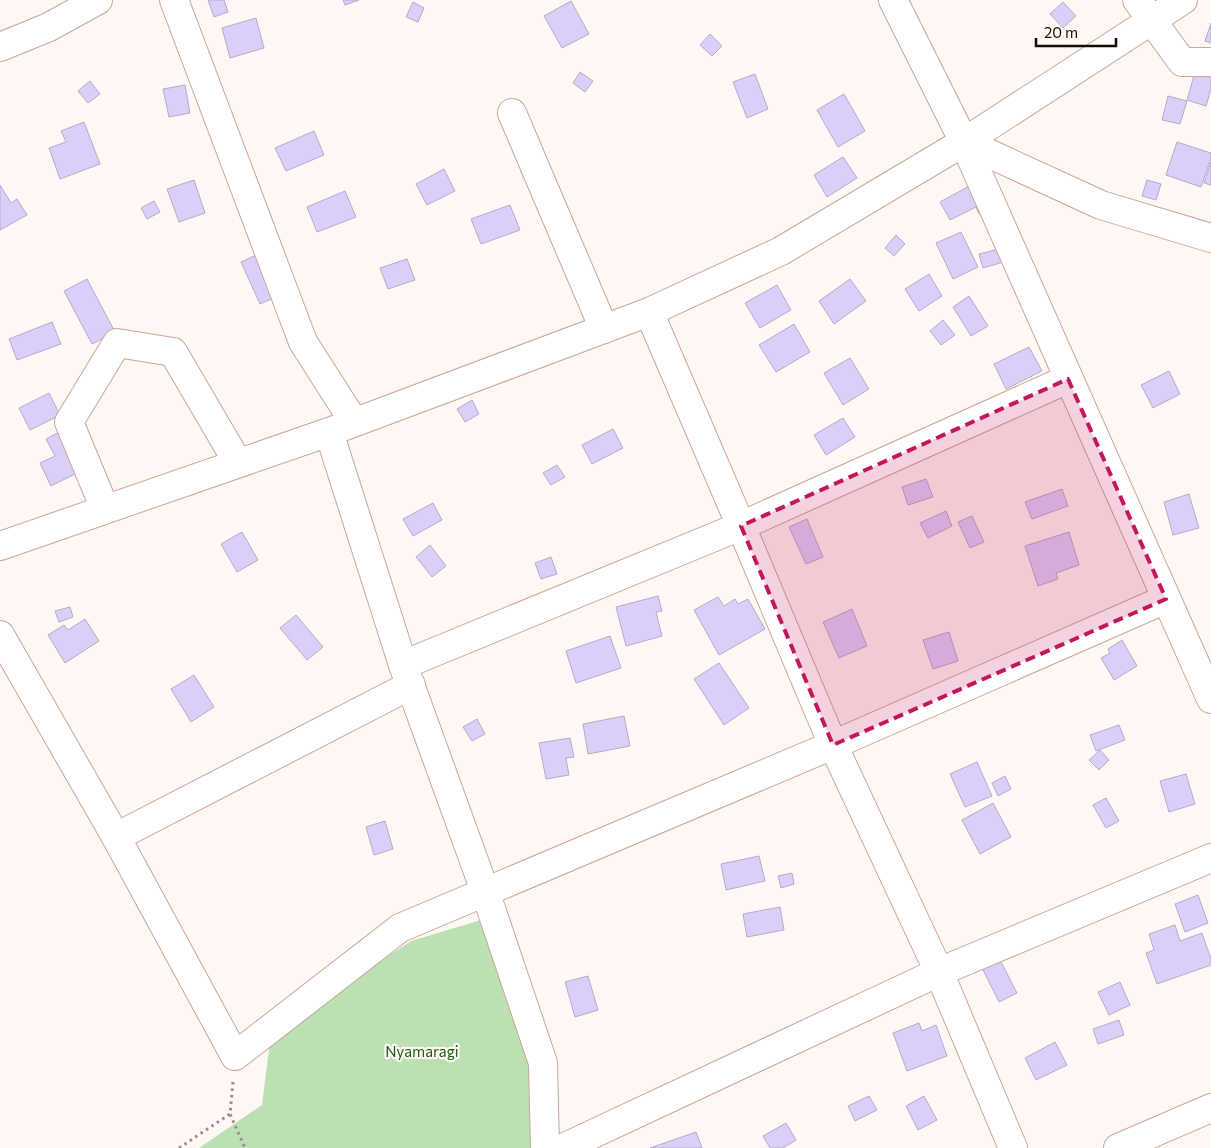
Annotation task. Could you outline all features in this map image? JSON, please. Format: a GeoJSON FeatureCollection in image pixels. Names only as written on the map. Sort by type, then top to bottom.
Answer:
{"type":"FeatureCollection","features":[{"type":"Feature","properties":{"kind":"street"},"geometry":{"type":"LineString","coordinates":[[0,47],[49,27],[98,0]]}},
{"type":"Feature","properties":{"kind":"street"},"geometry":{"type":"LineString","coordinates":[[174,0],[304,342],[354,422]]}},
{"type":"Feature","properties":{"kind":"street"},"geometry":{"type":"LineString","coordinates":[[894,0],[964,142],[1211,699]]}},
{"type":"Feature","properties":{"kind":"street"},"geometry":{"type":"LineString","coordinates":[[0,546],[329,432],[649,312],[781,251],[964,142],[1144,10],[1183,0]]}},
{"type":"Feature","properties":{"kind":"street"},"geometry":{"type":"LineString","coordinates":[[1144,10],[1182,62],[1211,62]]}},
{"type":"Feature","properties":{"kind":"street"},"geometry":{"type":"LineString","coordinates":[[512,113],[604,328]]}},
{"type":"Feature","properties":{"kind":"street"},"geometry":{"type":"LineString","coordinates":[[964,142],[1101,205],[1211,238]]}},
{"type":"Feature","properties":{"kind":"street"},"geometry":{"type":"LineString","coordinates":[[649,312],[833,744],[939,972],[1013,1148]]}},
{"type":"Feature","properties":{"kind":"street"},"geometry":{"type":"LineString","coordinates":[[105,509],[69,422],[117,343],[173,352],[238,463]]}},
{"type":"Feature","properties":{"kind":"street"},"geometry":{"type":"LineString","coordinates":[[116,837],[407,675],[1068,379]]}},
{"type":"Feature","properties":{"kind":"street"},"geometry":{"type":"LineString","coordinates":[[329,432],[407,675],[485,891],[543,1063],[545,1148]]}},
{"type":"Feature","properties":{"kind":"street"},"geometry":{"type":"LineString","coordinates":[[0,635],[116,837],[235,1056],[400,928],[833,744],[1166,599]]}},
{"type":"Feature","properties":{"kind":"street"},"geometry":{"type":"LineString","coordinates":[[563,1148],[939,972],[1211,858]]}},
{"type":"Feature","properties":{"kind":"street"},"geometry":{"type":"LineString","coordinates":[[1118,1148],[1211,1108]]}},
{"type":"Feature","properties":{"kind":"path"},"geometry":{"type":"LineString","coordinates":[[235,1056],[230,1114],[244,1148]]}},
{"type":"Feature","properties":{"kind":"path"},"geometry":{"type":"LineString","coordinates":[[179,1148],[230,1114]]}},
{"type":"Feature","properties":{"kind":"highlighted area"},"geometry":{"type":"Polygon","coordinates":[[[1068,379],[1166,599],[833,745],[741,526],[1068,379]]]}},
{"type":"Feature","properties":{"kind":"green space","name":"Nyamaragi"},"geometry":{"type":"Polygon","coordinates":[[[481,920],[535,1078],[542,1148],[199,1148],[262,1105],[271,1034],[411,941],[481,920]]]}},
{"type":"Feature","properties":{"kind":"building"},"geometry":{"type":"Polygon","coordinates":[[[208,0],[224,0],[228,12],[214,17],[208,0]]]}},
{"type":"Feature","properties":{"kind":"building"},"geometry":{"type":"Polygon","coordinates":[[[343,0],[359,0],[345,5],[343,0]]]}},
{"type":"Feature","properties":{"kind":"building"},"geometry":{"type":"Polygon","coordinates":[[[571,1],[589,34],[562,48],[544,16],[571,1]]]}},
{"type":"Feature","properties":{"kind":"building"},"geometry":{"type":"Polygon","coordinates":[[[413,2],[424,8],[418,22],[406,17],[413,2]]]}},
{"type":"Feature","properties":{"kind":"building"},"geometry":{"type":"Polygon","coordinates":[[[1063,2],[1076,16],[1063,28],[1050,14],[1063,2]]]}},
{"type":"Feature","properties":{"kind":"building"},"geometry":{"type":"Polygon","coordinates":[[[256,18],[264,48],[230,58],[222,28],[256,18]]]}},
{"type":"Feature","properties":{"kind":"building"},"geometry":{"type":"Polygon","coordinates":[[[1211,23],[1211,43],[1205,41],[1211,23]]]}},
{"type":"Feature","properties":{"kind":"building"},"geometry":{"type":"Polygon","coordinates":[[[710,34],[722,46],[712,56],[700,45],[710,34]]]}},
{"type":"Feature","properties":{"kind":"building"},"geometry":{"type":"Polygon","coordinates":[[[1197,65],[1211,69],[1211,89],[1206,106],[1187,100],[1197,65]]]}},
{"type":"Feature","properties":{"kind":"building"},"geometry":{"type":"Polygon","coordinates":[[[580,72],[593,81],[585,92],[573,83],[580,72]]]}},
{"type":"Feature","properties":{"kind":"building"},"geometry":{"type":"Polygon","coordinates":[[[755,74],[768,109],[747,118],[733,82],[755,74]]]}},
{"type":"Feature","properties":{"kind":"building"},"geometry":{"type":"Polygon","coordinates":[[[90,81],[100,94],[88,103],[78,91],[90,81]]]}},
{"type":"Feature","properties":{"kind":"building"},"geometry":{"type":"Polygon","coordinates":[[[185,85],[190,113],[169,117],[163,89],[185,85]]]}},
{"type":"Feature","properties":{"kind":"building"},"geometry":{"type":"Polygon","coordinates":[[[844,94],[865,131],[838,147],[817,110],[844,94]]]}},
{"type":"Feature","properties":{"kind":"building"},"geometry":{"type":"Polygon","coordinates":[[[1168,96],[1187,101],[1180,124],[1162,120],[1168,96]]]}},
{"type":"Feature","properties":{"kind":"building"},"geometry":{"type":"Polygon","coordinates":[[[84,122],[100,164],[60,179],[49,148],[66,142],[61,131],[84,122]]]}},
{"type":"Feature","properties":{"kind":"building"},"geometry":{"type":"Polygon","coordinates":[[[314,131],[324,155],[286,171],[275,148],[314,131]]]}},
{"type":"Feature","properties":{"kind":"building"},"geometry":{"type":"Polygon","coordinates":[[[1177,142],[1211,153],[1201,187],[1166,175],[1177,142]]]}},
{"type":"Feature","properties":{"kind":"building"},"geometry":{"type":"Polygon","coordinates":[[[843,157],[857,178],[827,197],[814,175],[843,157]]]}},
{"type":"Feature","properties":{"kind":"building"},"geometry":{"type":"Polygon","coordinates":[[[1211,162],[1211,185],[1204,183],[1211,162]]]}},
{"type":"Feature","properties":{"kind":"building"},"geometry":{"type":"Polygon","coordinates":[[[444,169],[455,191],[427,205],[416,184],[444,169]]]}},
{"type":"Feature","properties":{"kind":"building"},"geometry":{"type":"Polygon","coordinates":[[[982,179],[996,205],[979,214],[976,207],[950,220],[940,202],[982,179]]]}},
{"type":"Feature","properties":{"kind":"building"},"geometry":{"type":"Polygon","coordinates":[[[194,180],[205,213],[179,222],[167,189],[194,180]]]}},
{"type":"Feature","properties":{"kind":"building"},"geometry":{"type":"Polygon","coordinates":[[[1147,180],[1161,184],[1156,200],[1142,196],[1147,180]]]}},
{"type":"Feature","properties":{"kind":"building"},"geometry":{"type":"Polygon","coordinates":[[[0,185],[11,203],[17,199],[27,215],[0,230],[0,185]]]}},
{"type":"Feature","properties":{"kind":"building"},"geometry":{"type":"Polygon","coordinates":[[[345,191],[356,217],[317,232],[307,207],[345,191]]]}},
{"type":"Feature","properties":{"kind":"building"},"geometry":{"type":"Polygon","coordinates":[[[154,201],[160,212],[147,219],[141,208],[154,201]]]}},
{"type":"Feature","properties":{"kind":"building"},"geometry":{"type":"Polygon","coordinates":[[[510,205],[520,230],[481,244],[471,219],[510,205]]]}},
{"type":"Feature","properties":{"kind":"building"},"geometry":{"type":"Polygon","coordinates":[[[961,232],[978,267],[953,279],[936,243],[961,232]]]}},
{"type":"Feature","properties":{"kind":"building"},"geometry":{"type":"Polygon","coordinates":[[[896,235],[905,244],[894,256],[885,248],[896,235]]]}},
{"type":"Feature","properties":{"kind":"building"},"geometry":{"type":"Polygon","coordinates":[[[1003,248],[1007,261],[983,268],[979,254],[1003,248]]]}},
{"type":"Feature","properties":{"kind":"building"},"geometry":{"type":"Polygon","coordinates":[[[267,250],[287,292],[260,304],[241,262],[267,250]]]}},
{"type":"Feature","properties":{"kind":"building"},"geometry":{"type":"Polygon","coordinates":[[[407,259],[415,280],[388,289],[380,268],[407,259]]]}},
{"type":"Feature","properties":{"kind":"building"},"geometry":{"type":"Polygon","coordinates":[[[929,274],[942,296],[919,311],[905,289],[929,274]]]}},
{"type":"Feature","properties":{"kind":"building"},"geometry":{"type":"Polygon","coordinates":[[[87,279],[115,332],[92,344],[64,291],[87,279]]]}},
{"type":"Feature","properties":{"kind":"building"},"geometry":{"type":"Polygon","coordinates":[[[850,279],[866,301],[834,324],[819,301],[850,279]]]}},
{"type":"Feature","properties":{"kind":"building"},"geometry":{"type":"Polygon","coordinates":[[[777,285],[791,310],[760,328],[745,303],[777,285]]]}},
{"type":"Feature","properties":{"kind":"building"},"geometry":{"type":"Polygon","coordinates":[[[969,296],[988,326],[971,336],[953,307],[969,296]]]}},
{"type":"Feature","properties":{"kind":"building"},"geometry":{"type":"Polygon","coordinates":[[[943,320],[955,335],[941,345],[930,331],[943,320]]]}},
{"type":"Feature","properties":{"kind":"building"},"geometry":{"type":"Polygon","coordinates":[[[52,322],[61,344],[17,360],[9,339],[52,322]]]}},
{"type":"Feature","properties":{"kind":"building"},"geometry":{"type":"Polygon","coordinates":[[[794,324],[810,352],[776,372],[759,345],[794,324]]]}},
{"type":"Feature","properties":{"kind":"building"},"geometry":{"type":"Polygon","coordinates":[[[1029,347],[1042,371],[1006,389],[994,364],[1029,347]]]}},
{"type":"Feature","properties":{"kind":"building"},"geometry":{"type":"Polygon","coordinates":[[[850,358],[869,389],[843,405],[824,373],[850,358]]]}},
{"type":"Feature","properties":{"kind":"building"},"geometry":{"type":"Polygon","coordinates":[[[1169,371],[1180,394],[1153,408],[1141,385],[1169,371]]]}},
{"type":"Feature","properties":{"kind":"building"},"geometry":{"type":"Polygon","coordinates":[[[49,393],[60,415],[30,430],[19,408],[49,393]]]}},
{"type":"Feature","properties":{"kind":"building"},"geometry":{"type":"Polygon","coordinates":[[[472,400],[479,414],[465,422],[457,409],[472,400]]]}},
{"type":"Feature","properties":{"kind":"building"},"geometry":{"type":"Polygon","coordinates":[[[843,418],[855,437],[826,455],[814,435],[843,418]]]}},
{"type":"Feature","properties":{"kind":"building"},"geometry":{"type":"Polygon","coordinates":[[[67,428],[85,469],[51,486],[40,463],[55,456],[46,439],[67,428]]]}},
{"type":"Feature","properties":{"kind":"building"},"geometry":{"type":"Polygon","coordinates":[[[613,429],[623,448],[592,464],[582,445],[613,429]]]}},
{"type":"Feature","properties":{"kind":"building"},"geometry":{"type":"Polygon","coordinates":[[[557,465],[565,477],[551,485],[543,473],[557,465]]]}},
{"type":"Feature","properties":{"kind":"building"},"geometry":{"type":"Polygon","coordinates":[[[926,479],[933,497],[908,505],[902,487],[926,479]]]}},
{"type":"Feature","properties":{"kind":"building"},"geometry":{"type":"Polygon","coordinates":[[[1062,489],[1068,506],[1032,519],[1025,502],[1062,489]]]}},
{"type":"Feature","properties":{"kind":"building"},"geometry":{"type":"Polygon","coordinates":[[[1189,494],[1199,528],[1173,535],[1164,502],[1189,494]]]}},
{"type":"Feature","properties":{"kind":"building"},"geometry":{"type":"Polygon","coordinates":[[[433,503],[442,520],[413,536],[403,519],[433,503]]]}},
{"type":"Feature","properties":{"kind":"building"},"geometry":{"type":"Polygon","coordinates":[[[946,511],[952,526],[928,538],[920,523],[946,511]]]}},
{"type":"Feature","properties":{"kind":"building"},"geometry":{"type":"Polygon","coordinates":[[[972,516],[984,542],[970,548],[958,522],[972,516]]]}},
{"type":"Feature","properties":{"kind":"building"},"geometry":{"type":"Polygon","coordinates":[[[807,519],[823,557],[806,564],[789,527],[807,519]]]}},
{"type":"Feature","properties":{"kind":"building"},"geometry":{"type":"Polygon","coordinates":[[[242,532],[258,560],[237,572],[221,544],[242,532]]]}},
{"type":"Feature","properties":{"kind":"building"},"geometry":{"type":"Polygon","coordinates":[[[1069,532],[1079,565],[1056,573],[1058,579],[1038,586],[1025,546],[1069,532]]]}},
{"type":"Feature","properties":{"kind":"building"},"geometry":{"type":"Polygon","coordinates":[[[430,545],[446,566],[432,577],[416,557],[430,545]]]}},
{"type":"Feature","properties":{"kind":"building"},"geometry":{"type":"Polygon","coordinates":[[[551,557],[557,574],[541,579],[535,563],[551,557]]]}},
{"type":"Feature","properties":{"kind":"building"},"geometry":{"type":"Polygon","coordinates":[[[658,596],[662,611],[656,612],[662,636],[626,646],[616,607],[658,596]]]}},
{"type":"Feature","properties":{"kind":"building"},"geometry":{"type":"Polygon","coordinates":[[[718,597],[724,606],[735,599],[738,604],[748,599],[765,629],[719,655],[694,610],[718,597]]]}},
{"type":"Feature","properties":{"kind":"building"},"geometry":{"type":"Polygon","coordinates":[[[70,607],[73,617],[59,622],[55,611],[70,607]]]}},
{"type":"Feature","properties":{"kind":"building"},"geometry":{"type":"Polygon","coordinates":[[[852,609],[867,646],[839,658],[823,622],[852,609]]]}},
{"type":"Feature","properties":{"kind":"building"},"geometry":{"type":"Polygon","coordinates":[[[296,615],[323,647],[307,660],[280,628],[296,615]]]}},
{"type":"Feature","properties":{"kind":"building"},"geometry":{"type":"Polygon","coordinates":[[[85,619],[99,641],[65,663],[48,635],[64,625],[68,630],[85,619]]]}},
{"type":"Feature","properties":{"kind":"building"},"geometry":{"type":"Polygon","coordinates":[[[949,632],[958,661],[933,669],[923,640],[949,632]]]}},
{"type":"Feature","properties":{"kind":"building"},"geometry":{"type":"Polygon","coordinates":[[[610,636],[621,668],[576,683],[566,651],[610,636]]]}},
{"type":"Feature","properties":{"kind":"building"},"geometry":{"type":"Polygon","coordinates":[[[1122,640],[1137,666],[1114,680],[1101,658],[1110,653],[1108,649],[1122,640]]]}},
{"type":"Feature","properties":{"kind":"building"},"geometry":{"type":"Polygon","coordinates":[[[719,663],[749,708],[724,725],[694,679],[719,663]]]}},
{"type":"Feature","properties":{"kind":"building"},"geometry":{"type":"Polygon","coordinates":[[[194,675],[214,707],[191,722],[171,689],[194,675]]]}},
{"type":"Feature","properties":{"kind":"building"},"geometry":{"type":"Polygon","coordinates":[[[624,716],[630,746],[588,754],[583,724],[624,716]]]}},
{"type":"Feature","properties":{"kind":"building"},"geometry":{"type":"Polygon","coordinates":[[[477,719],[485,734],[472,741],[463,727],[477,719]]]}},
{"type":"Feature","properties":{"kind":"building"},"geometry":{"type":"Polygon","coordinates":[[[1119,725],[1125,740],[1096,751],[1090,735],[1119,725]]]}},
{"type":"Feature","properties":{"kind":"building"},"geometry":{"type":"Polygon","coordinates":[[[570,738],[574,757],[566,758],[569,775],[546,779],[539,743],[570,738]]]}},
{"type":"Feature","properties":{"kind":"building"},"geometry":{"type":"Polygon","coordinates":[[[1100,750],[1109,760],[1099,770],[1089,760],[1100,750]]]}},
{"type":"Feature","properties":{"kind":"building"},"geometry":{"type":"Polygon","coordinates":[[[977,762],[992,796],[965,807],[950,774],[977,762]]]}},
{"type":"Feature","properties":{"kind":"building"},"geometry":{"type":"Polygon","coordinates":[[[1186,774],[1195,804],[1169,812],[1160,781],[1186,774]]]}},
{"type":"Feature","properties":{"kind":"building"},"geometry":{"type":"Polygon","coordinates":[[[1005,776],[1011,789],[998,796],[992,783],[1005,776]]]}},
{"type":"Feature","properties":{"kind":"building"},"geometry":{"type":"Polygon","coordinates":[[[1106,798],[1119,821],[1106,828],[1093,805],[1106,798]]]}},
{"type":"Feature","properties":{"kind":"building"},"geometry":{"type":"Polygon","coordinates":[[[993,803],[1011,837],[980,854],[962,820],[993,803]]]}},
{"type":"Feature","properties":{"kind":"building"},"geometry":{"type":"Polygon","coordinates":[[[385,821],[393,849],[374,855],[366,827],[385,821]]]}},
{"type":"Feature","properties":{"kind":"building"},"geometry":{"type":"Polygon","coordinates":[[[759,856],[765,881],[726,890],[721,864],[759,856]]]}},
{"type":"Feature","properties":{"kind":"building"},"geometry":{"type":"Polygon","coordinates":[[[792,873],[794,884],[781,888],[778,876],[792,873]]]}},
{"type":"Feature","properties":{"kind":"building"},"geometry":{"type":"Polygon","coordinates":[[[1198,895],[1208,923],[1185,932],[1175,904],[1198,895]]]}},
{"type":"Feature","properties":{"kind":"building"},"geometry":{"type":"Polygon","coordinates":[[[780,907],[784,930],[747,937],[743,914],[780,907]]]}},
{"type":"Feature","properties":{"kind":"building"},"geometry":{"type":"Polygon","coordinates":[[[1175,925],[1180,941],[1202,933],[1211,959],[1211,965],[1157,984],[1146,953],[1154,950],[1149,934],[1175,925]]]}},
{"type":"Feature","properties":{"kind":"building"},"geometry":{"type":"Polygon","coordinates":[[[999,958],[1017,993],[999,1002],[981,966],[999,958]]]}},
{"type":"Feature","properties":{"kind":"building"},"geometry":{"type":"Polygon","coordinates":[[[588,976],[598,1010],[575,1017],[565,982],[588,976]]]}},
{"type":"Feature","properties":{"kind":"building"},"geometry":{"type":"Polygon","coordinates":[[[1120,982],[1130,1005],[1109,1015],[1098,992],[1120,982]]]}},
{"type":"Feature","properties":{"kind":"building"},"geometry":{"type":"Polygon","coordinates":[[[1119,1020],[1124,1035],[1098,1044],[1093,1029],[1119,1020]]]}},
{"type":"Feature","properties":{"kind":"building"},"geometry":{"type":"Polygon","coordinates":[[[919,1023],[922,1031],[936,1025],[947,1056],[907,1071],[893,1033],[919,1023]]]}},
{"type":"Feature","properties":{"kind":"building"},"geometry":{"type":"Polygon","coordinates":[[[1055,1042],[1067,1065],[1036,1080],[1025,1058],[1055,1042]]]}},
{"type":"Feature","properties":{"kind":"building"},"geometry":{"type":"Polygon","coordinates":[[[869,1096],[877,1110],[855,1121],[848,1106],[869,1096]]]}},
{"type":"Feature","properties":{"kind":"building"},"geometry":{"type":"Polygon","coordinates":[[[924,1096],[937,1120],[918,1130],[906,1106],[924,1096]]]}},
{"type":"Feature","properties":{"kind":"building"},"geometry":{"type":"Polygon","coordinates":[[[786,1123],[796,1140],[783,1148],[770,1148],[763,1136],[786,1123]]]}},
{"type":"Feature","properties":{"kind":"building"},"geometry":{"type":"Polygon","coordinates":[[[696,1132],[702,1148],[650,1148],[696,1132]]]}}]}
